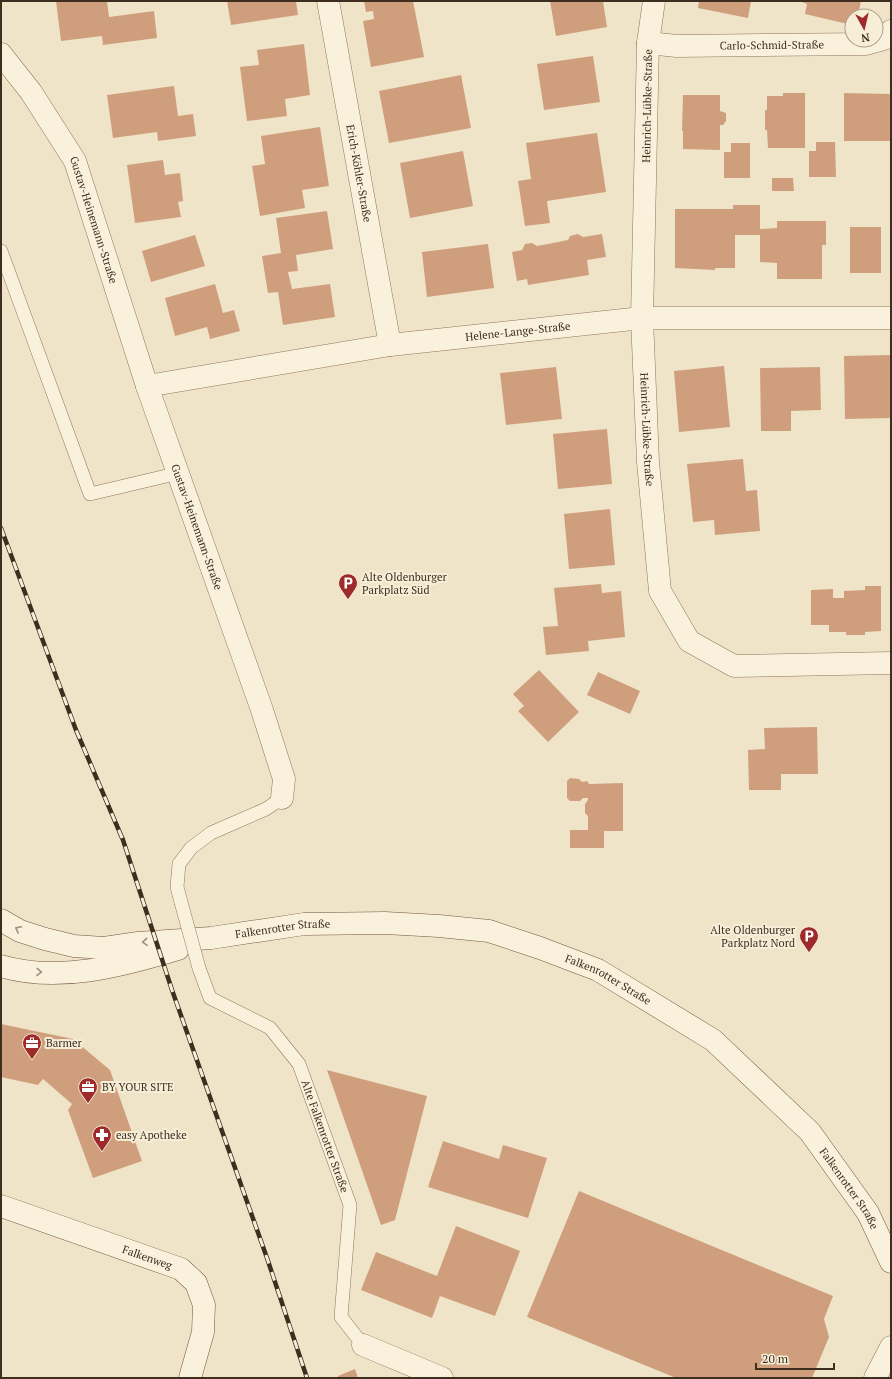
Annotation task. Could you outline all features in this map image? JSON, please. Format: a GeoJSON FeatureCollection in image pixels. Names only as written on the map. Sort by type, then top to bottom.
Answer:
{"type":"FeatureCollection","features":[{"type":"Feature","properties":{"kind":"street","name":"Erich-Köhler-Straße"},"geometry":{"type":"LineString","coordinates":[[328,1],[390,345]]}},
{"type":"Feature","properties":{"kind":"street","name":"Heinrich-Lübke-Straße"},"geometry":{"type":"LineString","coordinates":[[654,1],[648,44],[642,318],[648,462],[660,591],[689,641],[734,666],[891,663]]}},
{"type":"Feature","properties":{"kind":"street","name":"Carlo-Schmid-Straße"},"geometry":{"type":"LineString","coordinates":[[648,44],[677,46],[866,44],[884,39],[891,32]]}},
{"type":"Feature","properties":{"kind":"street","name":"Gustav-Heinemann-Straße"},"geometry":{"type":"LineString","coordinates":[[1,54],[31,92],[74,161],[147,386],[265,717],[284,779],[282,798]]}},
{"type":"Feature","properties":{"kind":"street","name":"Helene-Lange-Straße"},"geometry":{"type":"LineString","coordinates":[[147,386],[390,345],[642,318],[891,318]]}},
{"type":"Feature","properties":{"kind":"street","name":"Falkenrotter Straße"},"geometry":{"type":"LineString","coordinates":[[1,920],[20,931],[74,946],[104,948],[138,943],[211,938],[304,924],[385,923],[439,926],[489,931],[598,970],[713,1040],[810,1132],[868,1213],[891,1262]]}},
{"type":"Feature","properties":{"kind":"street","name":"Falkenrotter Straße"},"geometry":{"type":"LineString","coordinates":[[1,966],[34,972],[64,972],[98,969],[145,959],[211,938]]}},
{"type":"Feature","properties":{"kind":"street","name":"Falkenweg"},"geometry":{"type":"LineString","coordinates":[[1,1206],[181,1269],[196,1282],[204,1305],[203,1332],[190,1378]]}},
{"type":"Feature","properties":{"kind":"street"},"geometry":{"type":"LineString","coordinates":[[363,1345],[442,1378]]}},
{"type":"Feature","properties":{"kind":"street"},"geometry":{"type":"LineString","coordinates":[[875,1378],[891,1346]]}},
{"type":"Feature","properties":{"kind":"lane"},"geometry":{"type":"LineString","coordinates":[[1,251],[90,494],[179,473]]}},
{"type":"Feature","properties":{"kind":"lane","name":"Gustav-Heinemann-Straße"},"geometry":{"type":"LineString","coordinates":[[199,968],[177,887],[179,864],[191,848],[211,833],[266,809],[282,798]]}},
{"type":"Feature","properties":{"kind":"lane","name":"Alte Falkenrotter Straße"},"geometry":{"type":"LineString","coordinates":[[199,968],[210,998],[270,1028],[299,1064],[350,1205],[341,1317],[363,1345]]}},
{"type":"Feature","properties":{"kind":"building"},"geometry":{"type":"Polygon","coordinates":[[[56,1],[107,1],[109,17],[154,11],[157,38],[103,45],[102,36],[61,41],[56,1]]]}},
{"type":"Feature","properties":{"kind":"building"},"geometry":{"type":"Polygon","coordinates":[[[227,1],[296,1],[298,15],[231,25],[227,1]]]}},
{"type":"Feature","properties":{"kind":"building"},"geometry":{"type":"Polygon","coordinates":[[[364,1],[413,1],[424,57],[371,67],[363,21],[374,19],[373,11],[366,12],[364,1]]]}},
{"type":"Feature","properties":{"kind":"building"},"geometry":{"type":"Polygon","coordinates":[[[550,1],[603,1],[607,27],[556,36],[550,1]]]}},
{"type":"Feature","properties":{"kind":"building"},"geometry":{"type":"Polygon","coordinates":[[[699,1],[751,1],[748,18],[698,8],[699,1]]]}},
{"type":"Feature","properties":{"kind":"building"},"geometry":{"type":"Polygon","coordinates":[[[799,1],[861,1],[860,8],[844,8],[844,23],[805,14],[807,4],[799,1]]]}},
{"type":"Feature","properties":{"kind":"building"},"geometry":{"type":"Polygon","coordinates":[[[304,44],[310,95],[285,99],[287,116],[247,121],[240,67],[259,65],[257,50],[304,44]]]}},
{"type":"Feature","properties":{"kind":"building"},"geometry":{"type":"Polygon","coordinates":[[[593,56],[600,102],[544,110],[537,64],[593,56]]]}},
{"type":"Feature","properties":{"kind":"building"},"geometry":{"type":"Polygon","coordinates":[[[461,75],[471,128],[389,143],[379,91],[461,75]]]}},
{"type":"Feature","properties":{"kind":"building"},"geometry":{"type":"Polygon","coordinates":[[[174,86],[178,116],[193,114],[196,136],[158,141],[157,132],[113,138],[107,95],[174,86]]]}},
{"type":"Feature","properties":{"kind":"building"},"geometry":{"type":"Polygon","coordinates":[[[783,93],[805,93],[805,148],[768,148],[767,130],[765,130],[767,96],[783,96],[783,93]]]}},
{"type":"Feature","properties":{"kind":"building"},"geometry":{"type":"Polygon","coordinates":[[[844,93],[891,94],[891,141],[844,141],[844,93]]]}},
{"type":"Feature","properties":{"kind":"building"},"geometry":{"type":"Polygon","coordinates":[[[683,95],[720,95],[720,111],[726,113],[726,121],[723,125],[720,125],[720,150],[683,149],[683,95]]]}},
{"type":"Feature","properties":{"kind":"building"},"geometry":{"type":"Polygon","coordinates":[[[320,127],[329,186],[302,190],[305,208],[260,216],[252,166],[265,164],[261,136],[320,127]]]}},
{"type":"Feature","properties":{"kind":"building"},"geometry":{"type":"Polygon","coordinates":[[[597,133],[606,192],[547,201],[550,223],[525,226],[518,181],[531,179],[526,143],[597,133]]]}},
{"type":"Feature","properties":{"kind":"building"},"geometry":{"type":"Polygon","coordinates":[[[816,142],[835,142],[836,177],[809,177],[809,151],[816,151],[816,142]]]}},
{"type":"Feature","properties":{"kind":"building"},"geometry":{"type":"Polygon","coordinates":[[[731,143],[750,143],[750,178],[724,178],[724,152],[731,152],[731,143]]]}},
{"type":"Feature","properties":{"kind":"building"},"geometry":{"type":"Polygon","coordinates":[[[463,151],[473,206],[410,218],[400,163],[463,151]]]}},
{"type":"Feature","properties":{"kind":"building"},"geometry":{"type":"Polygon","coordinates":[[[163,160],[165,175],[180,173],[183,201],[178,202],[181,217],[135,223],[127,165],[163,160]]]}},
{"type":"Feature","properties":{"kind":"building"},"geometry":{"type":"Polygon","coordinates":[[[772,178],[793,178],[794,191],[772,191],[772,178]]]}},
{"type":"Feature","properties":{"kind":"building"},"geometry":{"type":"Polygon","coordinates":[[[733,205],[760,205],[760,229],[777,228],[777,221],[826,221],[826,245],[822,245],[822,279],[777,279],[777,263],[760,262],[760,235],[735,235],[735,268],[715,268],[715,270],[675,268],[675,209],[733,209],[733,205]]]}},
{"type":"Feature","properties":{"kind":"building"},"geometry":{"type":"Polygon","coordinates":[[[327,211],[333,249],[296,255],[298,271],[288,272],[292,289],[330,284],[335,317],[283,325],[278,292],[268,293],[262,256],[281,253],[276,218],[327,211]]]}},
{"type":"Feature","properties":{"kind":"building"},"geometry":{"type":"Polygon","coordinates":[[[850,227],[881,227],[881,273],[850,273],[850,227]]]}},
{"type":"Feature","properties":{"kind":"building"},"geometry":{"type":"Polygon","coordinates":[[[578,234],[583,237],[602,234],[606,257],[587,260],[589,275],[528,285],[527,279],[517,281],[512,252],[522,250],[525,244],[532,243],[537,246],[553,243],[568,240],[570,236],[578,234]]]}},
{"type":"Feature","properties":{"kind":"building"},"geometry":{"type":"Polygon","coordinates":[[[195,235],[205,266],[151,282],[142,251],[195,235]]]}},
{"type":"Feature","properties":{"kind":"building"},"geometry":{"type":"Polygon","coordinates":[[[488,244],[494,288],[427,297],[422,252],[488,244]]]}},
{"type":"Feature","properties":{"kind":"building"},"geometry":{"type":"Polygon","coordinates":[[[215,284],[223,313],[234,310],[240,331],[210,339],[207,327],[175,336],[165,298],[215,284]]]}},
{"type":"Feature","properties":{"kind":"building"},"geometry":{"type":"Polygon","coordinates":[[[891,355],[891,418],[845,419],[844,356],[891,355]]]}},
{"type":"Feature","properties":{"kind":"building"},"geometry":{"type":"Polygon","coordinates":[[[724,366],[730,427],[679,432],[674,371],[724,366]]]}},
{"type":"Feature","properties":{"kind":"building"},"geometry":{"type":"Polygon","coordinates":[[[556,367],[562,419],[506,425],[500,373],[556,367]]]}},
{"type":"Feature","properties":{"kind":"building"},"geometry":{"type":"Polygon","coordinates":[[[820,367],[821,410],[791,411],[791,431],[761,431],[760,368],[820,367]]]}},
{"type":"Feature","properties":{"kind":"building"},"geometry":{"type":"Polygon","coordinates":[[[607,429],[612,484],[558,489],[553,434],[607,429]]]}},
{"type":"Feature","properties":{"kind":"building"},"geometry":{"type":"Polygon","coordinates":[[[743,459],[746,491],[757,490],[760,531],[715,535],[714,520],[693,522],[687,464],[743,459]]]}},
{"type":"Feature","properties":{"kind":"building"},"geometry":{"type":"Polygon","coordinates":[[[610,509],[615,565],[569,569],[564,514],[610,509]]]}},
{"type":"Feature","properties":{"kind":"building"},"geometry":{"type":"Polygon","coordinates":[[[601,584],[602,593],[621,591],[625,637],[588,641],[589,651],[546,655],[543,627],[558,626],[554,588],[601,584]]]}},
{"type":"Feature","properties":{"kind":"building"},"geometry":{"type":"Polygon","coordinates":[[[865,586],[881,586],[881,631],[865,632],[865,635],[846,635],[846,632],[829,632],[829,625],[811,625],[811,590],[833,589],[833,598],[844,598],[844,591],[865,590],[865,586]]]}},
{"type":"Feature","properties":{"kind":"building"},"geometry":{"type":"Polygon","coordinates":[[[539,670],[579,712],[548,742],[518,711],[524,706],[513,694],[539,670]]]}},
{"type":"Feature","properties":{"kind":"building"},"geometry":{"type":"Polygon","coordinates":[[[598,672],[640,691],[630,714],[587,695],[598,672]]]}},
{"type":"Feature","properties":{"kind":"building"},"geometry":{"type":"Polygon","coordinates":[[[817,727],[818,774],[781,774],[781,790],[749,790],[748,750],[765,749],[764,728],[817,727]]]}},
{"type":"Feature","properties":{"kind":"building"},"geometry":{"type":"Polygon","coordinates":[[[570,778],[579,779],[582,782],[587,781],[589,784],[623,783],[623,831],[604,831],[604,848],[570,848],[570,830],[588,830],[588,816],[585,813],[585,804],[588,798],[583,798],[580,801],[570,801],[567,798],[567,781],[570,778]]]}},
{"type":"Feature","properties":{"kind":"building"},"geometry":{"type":"Polygon","coordinates":[[[1,1024],[73,1039],[110,1070],[142,1161],[93,1178],[68,1110],[72,1104],[43,1079],[38,1085],[1,1077],[1,1024]]]}},
{"type":"Feature","properties":{"kind":"building"},"geometry":{"type":"Polygon","coordinates":[[[327,1070],[427,1096],[395,1220],[381,1225],[327,1070]]]}},
{"type":"Feature","properties":{"kind":"building"},"geometry":{"type":"Polygon","coordinates":[[[443,1141],[499,1159],[503,1145],[547,1158],[528,1218],[428,1187],[443,1141]]]}},
{"type":"Feature","properties":{"kind":"building"},"geometry":{"type":"Polygon","coordinates":[[[579,1191],[833,1296],[824,1319],[829,1337],[812,1378],[676,1378],[527,1317],[579,1191]]]}},
{"type":"Feature","properties":{"kind":"building"},"geometry":{"type":"Polygon","coordinates":[[[456,1226],[520,1251],[495,1316],[440,1296],[432,1318],[361,1290],[376,1252],[437,1276],[456,1226]]]}},
{"type":"Feature","properties":{"kind":"building"},"geometry":{"type":"Polygon","coordinates":[[[355,1369],[358,1378],[338,1378],[338,1376],[355,1369]]]}},
{"type":"Feature","properties":{"kind":"railway"},"geometry":{"type":"LineString","coordinates":[[1,528],[76,730],[123,840],[172,990],[267,1258],[307,1378]]}},
{"type":"Feature","properties":{"kind":"place","name":"Alte Oldenburger Parkplatz Süd"},"geometry":{"type":"Point","coordinates":[348,600]}},
{"type":"Feature","properties":{"kind":"place","name":"Alte Oldenburger Parkplatz Nord"},"geometry":{"type":"Point","coordinates":[809,953]}},
{"type":"Feature","properties":{"kind":"place","name":"Barmer"},"geometry":{"type":"Point","coordinates":[32,1060]}},
{"type":"Feature","properties":{"kind":"place","name":"BY YOUR SITE"},"geometry":{"type":"Point","coordinates":[88,1104]}},
{"type":"Feature","properties":{"kind":"place","name":"easy Apotheke"},"geometry":{"type":"Point","coordinates":[102,1152]}}]}
